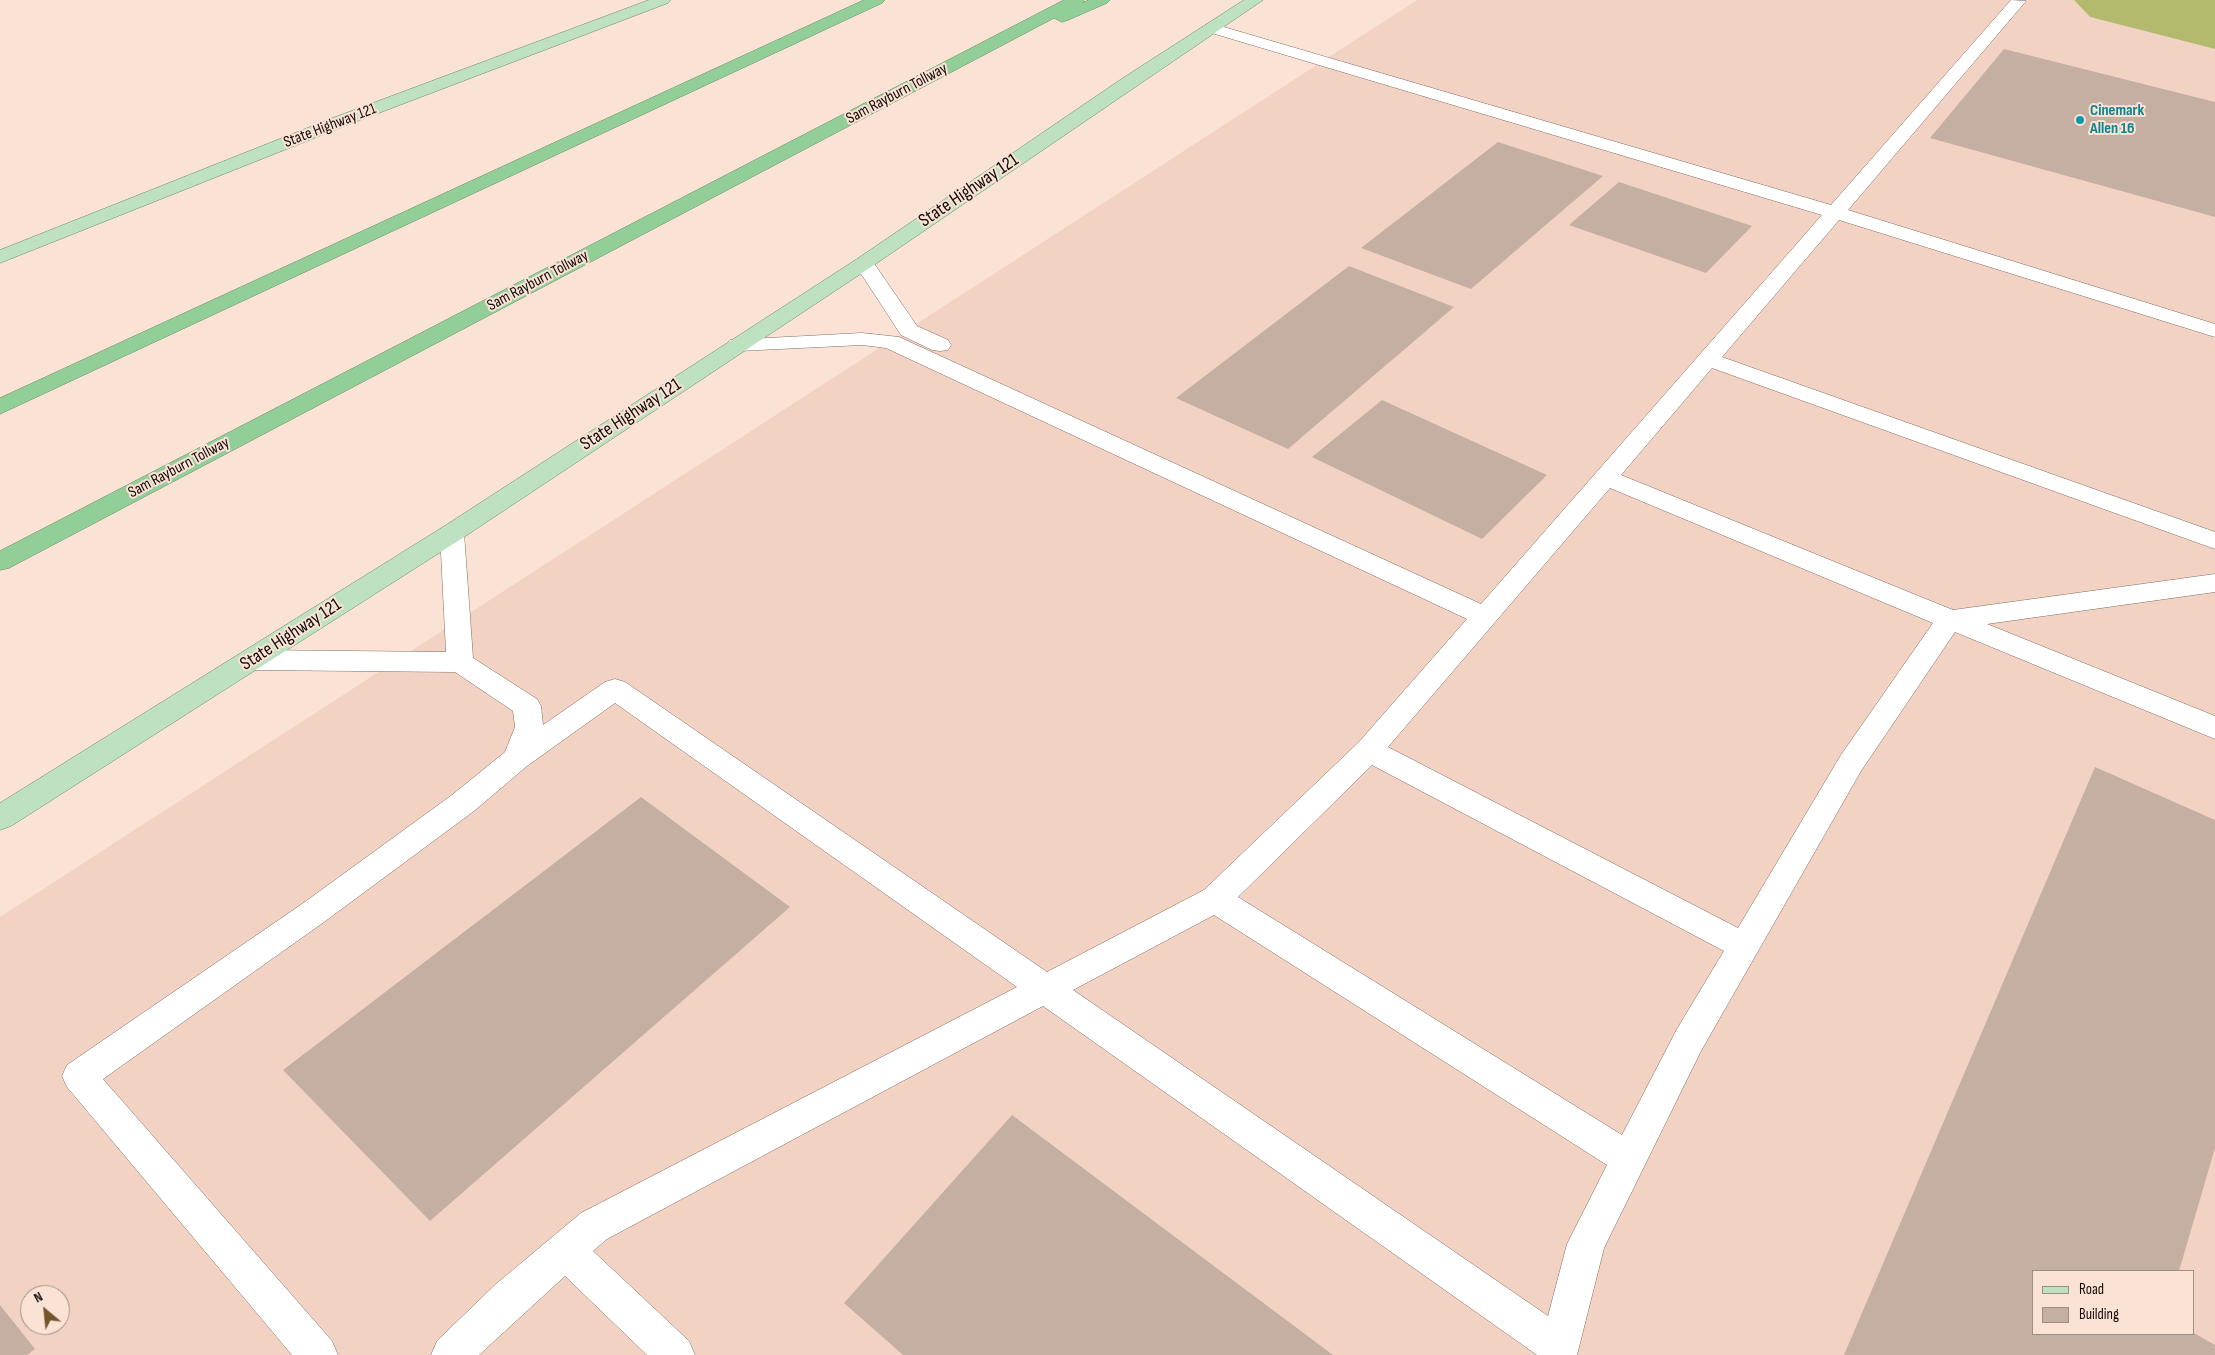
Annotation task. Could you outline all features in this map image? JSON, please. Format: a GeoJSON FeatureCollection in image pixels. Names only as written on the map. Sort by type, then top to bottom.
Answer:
{"type":"FeatureCollection","features":[{"type":"Feature","properties":{"kind":"highway"},"geometry":{"type":"LineString","coordinates":[[0,407],[876,0]]}},
{"type":"Feature","properties":{"kind":"highway","name":"Sam Rayburn Tollway"},"geometry":{"type":"LineString","coordinates":[[0,562],[1076,0]]}},
{"type":"Feature","properties":{"kind":"highway"},"geometry":{"type":"LineString","coordinates":[[969,57],[1102,0]]}},
{"type":"Feature","properties":{"kind":"main road","name":"State Highway 121"},"geometry":{"type":"LineString","coordinates":[[0,257],[336,123],[662,0]]}},
{"type":"Feature","properties":{"kind":"main road","name":"State Highway 121"},"geometry":{"type":"LineString","coordinates":[[0,818],[254,660],[452,532],[864,263],[1255,0]]}},
{"type":"Feature","properties":{"kind":"lane"},"geometry":{"type":"LineString","coordinates":[[451,1355],[510,1298],[594,1226],[1043,987],[1215,898],[1369,750],[2018,1]]}},
{"type":"Feature","properties":{"kind":"lane"},"geometry":{"type":"LineString","coordinates":[[1211,28],[1834,212],[2215,331]]}},
{"type":"Feature","properties":{"kind":"lane"},"geometry":{"type":"LineString","coordinates":[[864,263],[908,330],[1491,609]]}},
{"type":"Feature","properties":{"kind":"lane"},"geometry":{"type":"LineString","coordinates":[[738,345],[862,339],[891,342],[1491,609]]}},
{"type":"Feature","properties":{"kind":"lane"},"geometry":{"type":"LineString","coordinates":[[1708,359],[2215,541]]}},
{"type":"Feature","properties":{"kind":"lane"},"geometry":{"type":"LineString","coordinates":[[1606,478],[2215,728]]}},
{"type":"Feature","properties":{"kind":"lane"},"geometry":{"type":"LineString","coordinates":[[452,532],[460,662]]}},
{"type":"Feature","properties":{"kind":"lane"},"geometry":{"type":"LineString","coordinates":[[318,1355],[79,1076],[313,913],[463,803],[517,758],[615,689],[1043,987],[1558,1351],[1586,1244],[1689,1040],[1851,763],[1949,620],[2215,583]]}},
{"type":"Feature","properties":{"kind":"lane"},"geometry":{"type":"LineString","coordinates":[[254,660],[460,662],[527,706],[529,727],[517,758]]}},
{"type":"Feature","properties":{"kind":"lane"},"geometry":{"type":"LineString","coordinates":[[1369,750],[1725,937],[1744,944]]}},
{"type":"Feature","properties":{"kind":"lane"},"geometry":{"type":"LineString","coordinates":[[1215,898],[1629,1159]]}},
{"type":"Feature","properties":{"kind":"lane"},"geometry":{"type":"LineString","coordinates":[[565,1250],[675,1355]]}},
{"type":"Feature","properties":{"kind":"shaded area"},"geometry":{"type":"Polygon","coordinates":[[[1417,0],[2074,0],[2090,17],[2215,49],[2215,1355],[0,1355],[0,917],[1417,0]]]}},
{"type":"Feature","properties":{"kind":"green space"},"geometry":{"type":"Polygon","coordinates":[[[2074,0],[2215,0],[2215,49],[2090,17],[2074,0]]]}},
{"type":"Feature","properties":{"kind":"building","name":"Cinemark Allen 16"},"geometry":{"type":"Polygon","coordinates":[[[2004,49],[2215,102],[2215,217],[1930,138],[2004,49]]]}},
{"type":"Feature","properties":{"kind":"building"},"geometry":{"type":"Polygon","coordinates":[[[1498,142],[1603,176],[1471,289],[1361,248],[1498,142]]]}},
{"type":"Feature","properties":{"kind":"building"},"geometry":{"type":"Polygon","coordinates":[[[1619,182],[1752,226],[1706,273],[1569,225],[1619,182]]]}},
{"type":"Feature","properties":{"kind":"building"},"geometry":{"type":"Polygon","coordinates":[[[1349,266],[1454,307],[1288,449],[1176,398],[1349,266]]]}},
{"type":"Feature","properties":{"kind":"building"},"geometry":{"type":"Polygon","coordinates":[[[1382,400],[1547,475],[1482,539],[1312,457],[1382,400]]]}},
{"type":"Feature","properties":{"kind":"building"},"geometry":{"type":"Polygon","coordinates":[[[2095,767],[2215,820],[2215,1148],[2179,1270],[2032,1270],[2032,1335],[2195,1334],[2215,1345],[2215,1355],[1844,1355],[2095,767]]]}},
{"type":"Feature","properties":{"kind":"building"},"geometry":{"type":"Polygon","coordinates":[[[641,797],[790,907],[430,1221],[283,1070],[641,797]]]}},
{"type":"Feature","properties":{"kind":"building"},"geometry":{"type":"Polygon","coordinates":[[[1012,1115],[1333,1355],[903,1355],[844,1303],[1012,1115]]]}},
{"type":"Feature","properties":{"kind":"building"},"geometry":{"type":"Polygon","coordinates":[[[0,1305],[20,1330],[20,1335],[24,1335],[35,1349],[27,1355],[0,1355],[0,1305]]]}},
{"type":"Feature","properties":{"kind":"place","name":"Cinemark Allen 16"},"geometry":{"type":"Point","coordinates":[2080,120]}}]}
